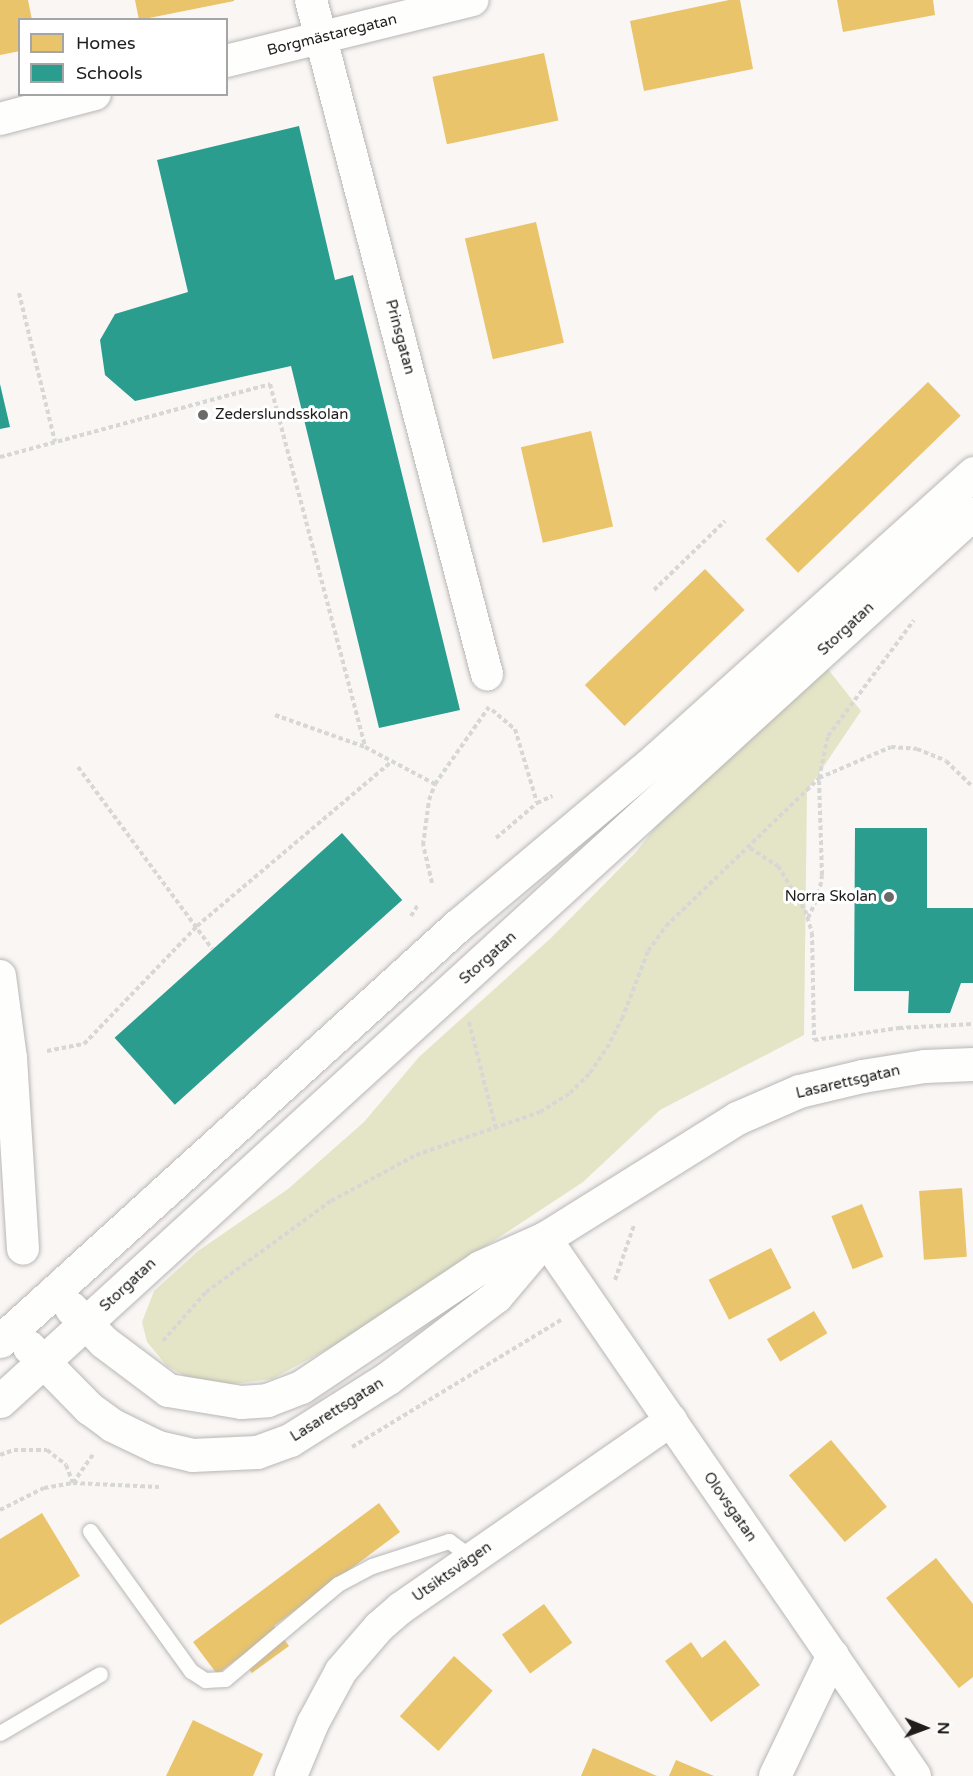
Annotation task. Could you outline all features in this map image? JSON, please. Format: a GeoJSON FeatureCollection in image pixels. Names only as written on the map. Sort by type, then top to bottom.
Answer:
{"type":"FeatureCollection","features":[{"type":"Feature","properties":{"kind":"main road","name":"Storgatan"},"geometry":{"type":"LineString","coordinates":[[7,1335],[457,926],[657,758],[973,473]]}},
{"type":"Feature","properties":{"kind":"main road","name":"Storgatan"},"geometry":{"type":"LineString","coordinates":[[0,1401],[973,513]]}},
{"type":"Feature","properties":{"kind":"main road","name":"Lasarettsgatan"},"geometry":{"type":"LineString","coordinates":[[55,1291],[142,1374],[168,1390],[203,1399],[241,1402],[267,1400],[302,1387],[480,1267],[545,1238],[737,1118],[799,1091],[903,1070],[973,1064]]}},
{"type":"Feature","properties":{"kind":"main road","name":"Lasarettsgatan"},"geometry":{"type":"LineString","coordinates":[[7,1335],[43,1363],[112,1425],[158,1447],[192,1455],[257,1452],[290,1440],[388,1378],[496,1296],[545,1238]]}},
{"type":"Feature","properties":{"kind":"street","name":"Prinsgatan"},"geometry":{"type":"LineString","coordinates":[[311,0],[487,674]]}},
{"type":"Feature","properties":{"kind":"street","name":"Borgmästaregatan"},"geometry":{"type":"LineString","coordinates":[[228,60],[473,0]]}},
{"type":"Feature","properties":{"kind":"street"},"geometry":{"type":"LineString","coordinates":[[0,118],[86,96]]}},
{"type":"Feature","properties":{"kind":"street"},"geometry":{"type":"LineString","coordinates":[[0,976],[10,1058],[10,1191],[23,1249]]}},
{"type":"Feature","properties":{"kind":"street","name":"Olovsgatan"},"geometry":{"type":"LineString","coordinates":[[545,1238],[915,1776]]}},
{"type":"Feature","properties":{"kind":"street","name":"Utsiktsvägen"},"geometry":{"type":"LineString","coordinates":[[291,1776],[327,1695],[359,1647],[401,1608],[671,1420]]}},
{"type":"Feature","properties":{"kind":"street"},"geometry":{"type":"LineString","coordinates":[[775,1776],[833,1656]]}},
{"type":"Feature","properties":{"kind":"lane"},"geometry":{"type":"LineString","coordinates":[[90,1531],[191,1671],[205,1680],[225,1679],[338,1584],[372,1566],[449,1541],[472,1558]]}},
{"type":"Feature","properties":{"kind":"lane"},"geometry":{"type":"LineString","coordinates":[[0,1733],[100,1674]]}},
{"type":"Feature","properties":{"kind":"path"},"geometry":{"type":"LineString","coordinates":[[20,293],[55,442]]}},
{"type":"Feature","properties":{"kind":"path"},"geometry":{"type":"LineString","coordinates":[[0,457],[270,384],[364,747]]}},
{"type":"Feature","properties":{"kind":"path"},"geometry":{"type":"LineString","coordinates":[[654,590],[725,521]]}},
{"type":"Feature","properties":{"kind":"path"},"geometry":{"type":"LineString","coordinates":[[808,918],[819,894],[822,875],[819,778],[828,736],[918,613]]}},
{"type":"Feature","properties":{"kind":"path"},"geometry":{"type":"LineString","coordinates":[[432,883],[423,844],[424,822],[435,784],[489,708],[487,674]]}},
{"type":"Feature","properties":{"kind":"path"},"geometry":{"type":"LineString","coordinates":[[489,708],[515,729],[537,803]]}},
{"type":"Feature","properties":{"kind":"path"},"geometry":{"type":"LineString","coordinates":[[275,715],[364,747],[390,763],[435,784]]}},
{"type":"Feature","properties":{"kind":"path"},"geometry":{"type":"LineString","coordinates":[[142,1374],[181,1316],[206,1292],[331,1201],[416,1155],[540,1112],[590,1073],[622,1019],[654,943],[687,902],[750,848],[819,778],[891,747],[917,749],[946,761],[973,787]]}},
{"type":"Feature","properties":{"kind":"path"},"geometry":{"type":"LineString","coordinates":[[10,1058],[84,1044],[197,926],[390,763]]}},
{"type":"Feature","properties":{"kind":"path"},"geometry":{"type":"LineString","coordinates":[[78,767],[212,949]]}},
{"type":"Feature","properties":{"kind":"path"},"geometry":{"type":"LineString","coordinates":[[496,838],[537,803],[563,791]]}},
{"type":"Feature","properties":{"kind":"path"},"geometry":{"type":"LineString","coordinates":[[750,848],[778,866],[808,918],[812,933],[814,1040],[899,1028],[973,1024]]}},
{"type":"Feature","properties":{"kind":"path"},"geometry":{"type":"LineString","coordinates":[[467,1017],[496,1129]]}},
{"type":"Feature","properties":{"kind":"path"},"geometry":{"type":"LineString","coordinates":[[0,1510],[44,1488],[73,1484],[112,1425]]}},
{"type":"Feature","properties":{"kind":"path"},"geometry":{"type":"LineString","coordinates":[[0,1455],[14,1450],[47,1450],[66,1465],[73,1484]]}},
{"type":"Feature","properties":{"kind":"green space"},"geometry":{"type":"Polygon","coordinates":[[[824,664],[861,711],[807,791],[804,1035],[660,1110],[583,1182],[337,1344],[272,1379],[224,1385],[190,1379],[167,1366],[147,1342],[142,1322],[154,1291],[198,1251],[288,1189],[364,1122],[419,1057],[551,938],[636,852],[673,805],[824,664]]]}},
{"type":"Feature","properties":{"kind":"building: Homes"},"geometry":{"type":"Polygon","coordinates":[[[0,0],[28,0],[32,18],[18,18],[18,51],[0,55],[0,0]]]}},
{"type":"Feature","properties":{"kind":"building: Homes"},"geometry":{"type":"Polygon","coordinates":[[[135,0],[234,0],[149,18],[139,18],[135,0]]]}},
{"type":"Feature","properties":{"kind":"building: Homes"},"geometry":{"type":"Polygon","coordinates":[[[729,0],[740,0],[753,69],[644,91],[630,21],[729,0]]]}},
{"type":"Feature","properties":{"kind":"building: Homes"},"geometry":{"type":"Polygon","coordinates":[[[837,0],[933,0],[935,15],[843,32],[837,0]]]}},
{"type":"Feature","properties":{"kind":"building: Homes"},"geometry":{"type":"Polygon","coordinates":[[[544,53],[558,120],[447,144],[432,77],[544,53]]]}},
{"type":"Feature","properties":{"kind":"building: Homes"},"geometry":{"type":"Polygon","coordinates":[[[536,222],[564,343],[493,359],[465,238],[536,222]]]}},
{"type":"Feature","properties":{"kind":"building: Homes"},"geometry":{"type":"Polygon","coordinates":[[[928,382],[961,416],[798,573],[765,539],[928,382]]]}},
{"type":"Feature","properties":{"kind":"building: Homes"},"geometry":{"type":"Polygon","coordinates":[[[591,431],[613,526],[543,543],[521,447],[591,431]]]}},
{"type":"Feature","properties":{"kind":"building: Homes"},"geometry":{"type":"Polygon","coordinates":[[[705,569],[745,610],[624,726],[585,685],[705,569]]]}},
{"type":"Feature","properties":{"kind":"building: Homes"},"geometry":{"type":"Polygon","coordinates":[[[962,1188],[967,1257],[924,1260],[919,1191],[962,1188]]]}},
{"type":"Feature","properties":{"kind":"building: Homes"},"geometry":{"type":"Polygon","coordinates":[[[862,1204],[883,1257],[853,1269],[831,1216],[862,1204]]]}},
{"type":"Feature","properties":{"kind":"building: Homes"},"geometry":{"type":"Polygon","coordinates":[[[771,1248],[791,1288],[729,1320],[709,1280],[771,1248]]]}},
{"type":"Feature","properties":{"kind":"building: Homes"},"geometry":{"type":"Polygon","coordinates":[[[814,1311],[827,1333],[780,1362],[767,1339],[814,1311]]]}},
{"type":"Feature","properties":{"kind":"building: Homes"},"geometry":{"type":"Polygon","coordinates":[[[831,1440],[887,1507],[845,1542],[789,1475],[831,1440]]]}},
{"type":"Feature","properties":{"kind":"building: Homes"},"geometry":{"type":"Polygon","coordinates":[[[379,1503],[400,1532],[274,1626],[289,1646],[252,1673],[240,1657],[217,1674],[193,1642],[379,1503]]]}},
{"type":"Feature","properties":{"kind":"building: Homes"},"geometry":{"type":"Polygon","coordinates":[[[42,1513],[80,1576],[0,1625],[0,1539],[42,1513]]]}},
{"type":"Feature","properties":{"kind":"building: Homes"},"geometry":{"type":"Polygon","coordinates":[[[936,1558],[973,1604],[973,1677],[959,1688],[886,1598],[936,1558]]]}},
{"type":"Feature","properties":{"kind":"building: Homes"},"geometry":{"type":"Polygon","coordinates":[[[544,1604],[572,1643],[530,1673],[502,1635],[544,1604]]]}},
{"type":"Feature","properties":{"kind":"building: Homes"},"geometry":{"type":"Polygon","coordinates":[[[725,1640],[760,1685],[711,1722],[665,1661],[691,1642],[702,1658],[725,1640]]]}},
{"type":"Feature","properties":{"kind":"building: Homes"},"geometry":{"type":"Polygon","coordinates":[[[454,1656],[493,1691],[438,1751],[400,1716],[454,1656]]]}},
{"type":"Feature","properties":{"kind":"building: Homes"},"geometry":{"type":"Polygon","coordinates":[[[193,1720],[263,1754],[253,1776],[166,1776],[193,1720]]]}},
{"type":"Feature","properties":{"kind":"building: Homes"},"geometry":{"type":"Polygon","coordinates":[[[593,1748],[657,1776],[581,1776],[593,1748]]]}},
{"type":"Feature","properties":{"kind":"building: Homes"},"geometry":{"type":"Polygon","coordinates":[[[676,1760],[714,1776],[669,1776],[676,1760]]]}},
{"type":"Feature","properties":{"kind":"building: Schools"},"geometry":{"type":"Polygon","coordinates":[[[299,126],[335,280],[353,275],[460,710],[379,728],[291,366],[135,401],[105,375],[100,340],[115,314],[188,292],[157,160],[299,126]]]}},
{"type":"Feature","properties":{"kind":"building: Schools"},"geometry":{"type":"Polygon","coordinates":[[[0,384],[10,427],[0,429],[0,384]]]}},
{"type":"Feature","properties":{"kind":"building: Schools"},"geometry":{"type":"Polygon","coordinates":[[[855,828],[927,828],[927,908],[973,908],[973,983],[961,983],[950,1013],[908,1013],[909,991],[854,991],[855,828]]]}},
{"type":"Feature","properties":{"kind":"building: Schools"},"geometry":{"type":"Polygon","coordinates":[[[342,833],[402,900],[175,1105],[115,1038],[342,833]]]}},
{"type":"Feature","properties":{"kind":"place","name":"Zederslundsskolan"},"geometry":{"type":"Point","coordinates":[203,415]}},
{"type":"Feature","properties":{"kind":"place","name":"Norra Skolan"},"geometry":{"type":"Point","coordinates":[889,897]}}]}
